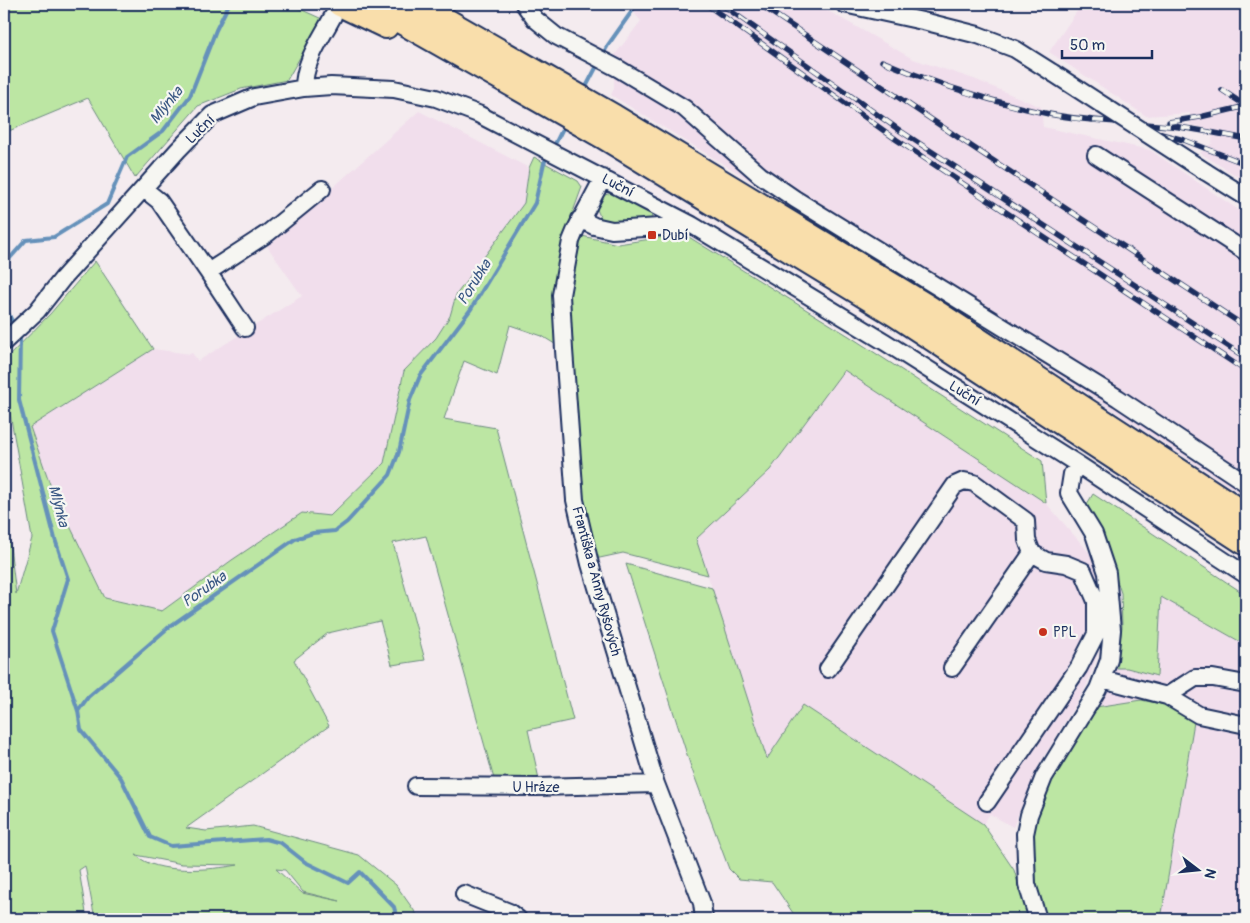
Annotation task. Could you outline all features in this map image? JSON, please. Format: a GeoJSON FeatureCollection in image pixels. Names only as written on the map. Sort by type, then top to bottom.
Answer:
{"type":"FeatureCollection","features":[{"type":"Feature","properties":{"kind":"highway"},"geometry":{"type":"LineString","coordinates":[[371,4],[541,88],[929,308],[1246,515]]}},
{"type":"Feature","properties":{"kind":"highway"},"geometry":{"type":"LineString","coordinates":[[417,4],[541,88]]}},
{"type":"Feature","properties":{"kind":"highway"},"geometry":{"type":"LineString","coordinates":[[441,4],[472,23],[541,88]]}},
{"type":"Feature","properties":{"kind":"highway"},"geometry":{"type":"LineString","coordinates":[[337,10],[379,22],[490,84],[541,88]]}},
{"type":"Feature","properties":{"kind":"highway"},"geometry":{"type":"LineString","coordinates":[[608,126],[1246,543]]}},
{"type":"Feature","properties":{"kind":"street"},"geometry":{"type":"LineString","coordinates":[[524,4],[535,19],[556,36],[611,65],[684,108],[760,175],[795,199],[1118,398],[1246,483]]}},
{"type":"Feature","properties":{"kind":"street"},"geometry":{"type":"LineString","coordinates":[[844,4],[896,9],[1015,49],[1246,197]]}},
{"type":"Feature","properties":{"kind":"street"},"geometry":{"type":"LineString","coordinates":[[304,88],[304,76],[308,62],[337,10]]}},
{"type":"Feature","properties":{"kind":"street","name":"Luční"},"geometry":{"type":"LineString","coordinates":[[4,342],[37,311],[63,278],[212,115],[254,97],[304,88],[331,86],[394,88],[436,98],[478,114],[692,225],[885,342],[1079,465],[1246,575]]}},
{"type":"Feature","properties":{"kind":"street"},"geometry":{"type":"LineString","coordinates":[[1096,155],[1246,252]]}},
{"type":"Feature","properties":{"kind":"street","name":"Františka a Anny Ryšových"},"geometry":{"type":"LineString","coordinates":[[603,178],[571,241],[562,295],[575,500],[590,564],[656,784],[702,903],[704,919]]}},
{"type":"Feature","properties":{"kind":"street"},"geometry":{"type":"LineString","coordinates":[[144,189],[159,201],[245,328]]}},
{"type":"Feature","properties":{"kind":"street"},"geometry":{"type":"LineString","coordinates":[[208,272],[268,233],[322,189]]}},
{"type":"Feature","properties":{"kind":"street"},"geometry":{"type":"LineString","coordinates":[[580,220],[612,230],[692,225]]}},
{"type":"Feature","properties":{"kind":"street"},"geometry":{"type":"LineString","coordinates":[[1038,919],[1027,884],[1025,834],[1029,815],[1044,777],[1098,689],[1109,660],[1112,630],[1107,573],[1094,534],[1069,493],[1072,474],[1079,465]]}},
{"type":"Feature","properties":{"kind":"street"},"geometry":{"type":"LineString","coordinates":[[828,669],[955,485],[964,481],[974,484],[1026,521],[1027,540],[1032,553],[1046,561],[1066,564],[1083,571],[1096,601],[1096,634],[1079,667],[987,802]]}},
{"type":"Feature","properties":{"kind":"street"},"geometry":{"type":"LineString","coordinates":[[952,668],[1032,553]]}},
{"type":"Feature","properties":{"kind":"street"},"geometry":{"type":"LineString","coordinates":[[1167,696],[1195,678],[1213,678],[1246,684]]}},
{"type":"Feature","properties":{"kind":"street"},"geometry":{"type":"LineString","coordinates":[[1102,679],[1167,696],[1199,715],[1246,725]]}},
{"type":"Feature","properties":{"kind":"street","name":"U Hráze"},"geometry":{"type":"LineString","coordinates":[[416,786],[537,787],[656,784]]}},
{"type":"Feature","properties":{"kind":"street"},"geometry":{"type":"LineString","coordinates":[[464,894],[508,912],[518,919]]}},
{"type":"Feature","properties":{"kind":"shaded area"},"geometry":{"type":"Polygon","coordinates":[[[626,4],[816,4],[913,59],[974,79],[1041,107],[1043,127],[1150,150],[1246,215],[1246,497],[935,294],[611,95],[614,88],[614,56],[641,21],[626,4]]]}},
{"type":"Feature","properties":{"kind":"shaded area"},"geometry":{"type":"Polygon","coordinates":[[[1082,4],[1246,4],[1246,182],[1200,153],[1212,143],[1213,130],[1190,125],[1190,113],[1146,116],[1049,52],[1082,4]]]}},
{"type":"Feature","properties":{"kind":"shaded area"},"geometry":{"type":"Polygon","coordinates":[[[419,111],[529,168],[524,203],[456,295],[450,316],[436,338],[404,371],[384,463],[330,516],[302,513],[232,560],[162,611],[105,598],[51,487],[30,427],[153,349],[192,353],[198,361],[302,296],[267,246],[419,111]]]}},
{"type":"Feature","properties":{"kind":"shaded area"},"geometry":{"type":"Polygon","coordinates":[[[844,369],[1046,503],[1093,557],[1103,600],[1099,650],[1086,687],[1039,765],[1013,827],[990,814],[981,827],[803,706],[767,759],[696,539],[770,470],[844,369]]]}},
{"type":"Feature","properties":{"kind":"shaded area"},"geometry":{"type":"Polygon","coordinates":[[[1161,597],[1246,645],[1246,919],[1161,919],[1195,716],[1096,707],[1116,668],[1127,668],[1157,676],[1161,597]]]}},
{"type":"Feature","properties":{"kind":"green space"},"geometry":{"type":"Polygon","coordinates":[[[4,4],[289,4],[322,19],[287,80],[241,89],[198,106],[135,178],[88,98],[4,133],[4,4]]]}},
{"type":"Feature","properties":{"kind":"green space"},"geometry":{"type":"Polygon","coordinates":[[[534,157],[578,181],[582,187],[566,231],[558,346],[542,336],[510,325],[497,375],[464,361],[444,419],[496,428],[573,720],[528,730],[539,779],[494,779],[426,536],[393,543],[425,660],[392,665],[380,621],[328,633],[294,660],[329,726],[186,828],[206,831],[253,826],[359,855],[396,885],[420,919],[95,919],[85,866],[79,870],[87,919],[4,919],[4,499],[16,594],[32,538],[4,379],[4,361],[50,314],[95,261],[153,349],[30,427],[51,487],[105,598],[162,611],[232,560],[302,513],[330,516],[384,463],[404,371],[436,338],[450,316],[456,295],[524,203],[529,168],[534,157]],[[136,855],[157,866],[170,868],[199,869],[238,865],[182,864],[136,855]],[[276,869],[302,893],[340,901],[303,892],[285,870],[276,869]]]}},
{"type":"Feature","properties":{"kind":"green space"},"geometry":{"type":"Polygon","coordinates":[[[616,193],[651,213],[652,218],[649,220],[611,223],[601,219],[596,207],[602,196],[616,193]]]}},
{"type":"Feature","properties":{"kind":"green space"},"geometry":{"type":"Polygon","coordinates":[[[684,234],[849,336],[1042,461],[1046,503],[844,370],[770,470],[696,539],[708,575],[623,553],[595,559],[578,492],[569,336],[569,298],[582,236],[618,244],[684,234]]]}},
{"type":"Feature","properties":{"kind":"green space"},"geometry":{"type":"Polygon","coordinates":[[[1093,494],[1246,595],[1246,645],[1161,597],[1157,676],[1127,668],[1116,668],[1122,627],[1121,593],[1107,549],[1084,509],[1093,494]]]}},
{"type":"Feature","properties":{"kind":"green space"},"geometry":{"type":"Polygon","coordinates":[[[626,564],[712,588],[767,759],[803,705],[983,824],[1014,870],[1029,919],[797,919],[772,882],[739,879],[729,869],[691,767],[626,564]]]}},
{"type":"Feature","properties":{"kind":"green space"},"geometry":{"type":"Polygon","coordinates":[[[1141,700],[1166,705],[1195,716],[1161,919],[1047,919],[1035,882],[1033,843],[1036,816],[1048,784],[1096,707],[1141,700]]]}},
{"type":"Feature","properties":{"kind":"waterway","name":"Mlýnka"},"geometry":{"type":"LineString","coordinates":[[4,265],[26,240],[54,237],[107,204],[127,157],[163,131],[190,96],[216,30],[229,4]]}},
{"type":"Feature","properties":{"kind":"waterway","name":"Porubka"},"geometry":{"type":"LineString","coordinates":[[602,56],[637,4]]}},
{"type":"Feature","properties":{"kind":"waterway","name":"Porubka"},"geometry":{"type":"LineString","coordinates":[[587,85],[599,62]]}},
{"type":"Feature","properties":{"kind":"waterway","name":"Porubka"},"geometry":{"type":"LineString","coordinates":[[553,148],[562,130]]}},
{"type":"Feature","properties":{"kind":"waterway","name":"Porubka"},"geometry":{"type":"LineString","coordinates":[[397,919],[394,907],[360,872],[348,883],[305,862],[281,843],[266,839],[171,846],[150,837],[121,778],[81,730],[78,711],[88,697],[169,627],[295,539],[313,533],[335,531],[347,522],[390,475],[399,452],[410,400],[420,376],[471,309],[535,203],[544,163],[548,156]]}},
{"type":"Feature","properties":{"kind":"waterway","name":"Mlýnka"},"geometry":{"type":"LineString","coordinates":[[4,305],[14,325]]}},
{"type":"Feature","properties":{"kind":"waterway","name":"Mlýnka"},"geometry":{"type":"LineString","coordinates":[[18,334],[20,338],[19,400],[55,539],[68,579],[52,631],[78,711]]}},
{"type":"Feature","properties":{"kind":"railway"},"geometry":{"type":"LineString","coordinates":[[706,4],[897,140],[1246,371]]}},
{"type":"Feature","properties":{"kind":"railway"},"geometry":{"type":"LineString","coordinates":[[721,4],[902,132],[1246,358]]}},
{"type":"Feature","properties":{"kind":"railway"},"geometry":{"type":"LineString","coordinates":[[759,4],[1246,327]]}},
{"type":"Feature","properties":{"kind":"railway"},"geometry":{"type":"LineString","coordinates":[[882,61],[964,92],[1049,114],[1094,120],[1171,126],[1246,139]]}},
{"type":"Feature","properties":{"kind":"railway"},"geometry":{"type":"LineString","coordinates":[[1222,90],[1246,106]]}},
{"type":"Feature","properties":{"kind":"railway"},"geometry":{"type":"LineString","coordinates":[[1169,122],[1246,106]]}},
{"type":"Feature","properties":{"kind":"railway"},"geometry":{"type":"LineString","coordinates":[[1142,129],[1184,140],[1246,164]]}},
{"type":"Feature","properties":{"kind":"place","name":"Dubí"},"geometry":{"type":"Point","coordinates":[652,235]}},
{"type":"Feature","properties":{"kind":"place","name":"PPL"},"geometry":{"type":"Point","coordinates":[1043,632]}}]}
